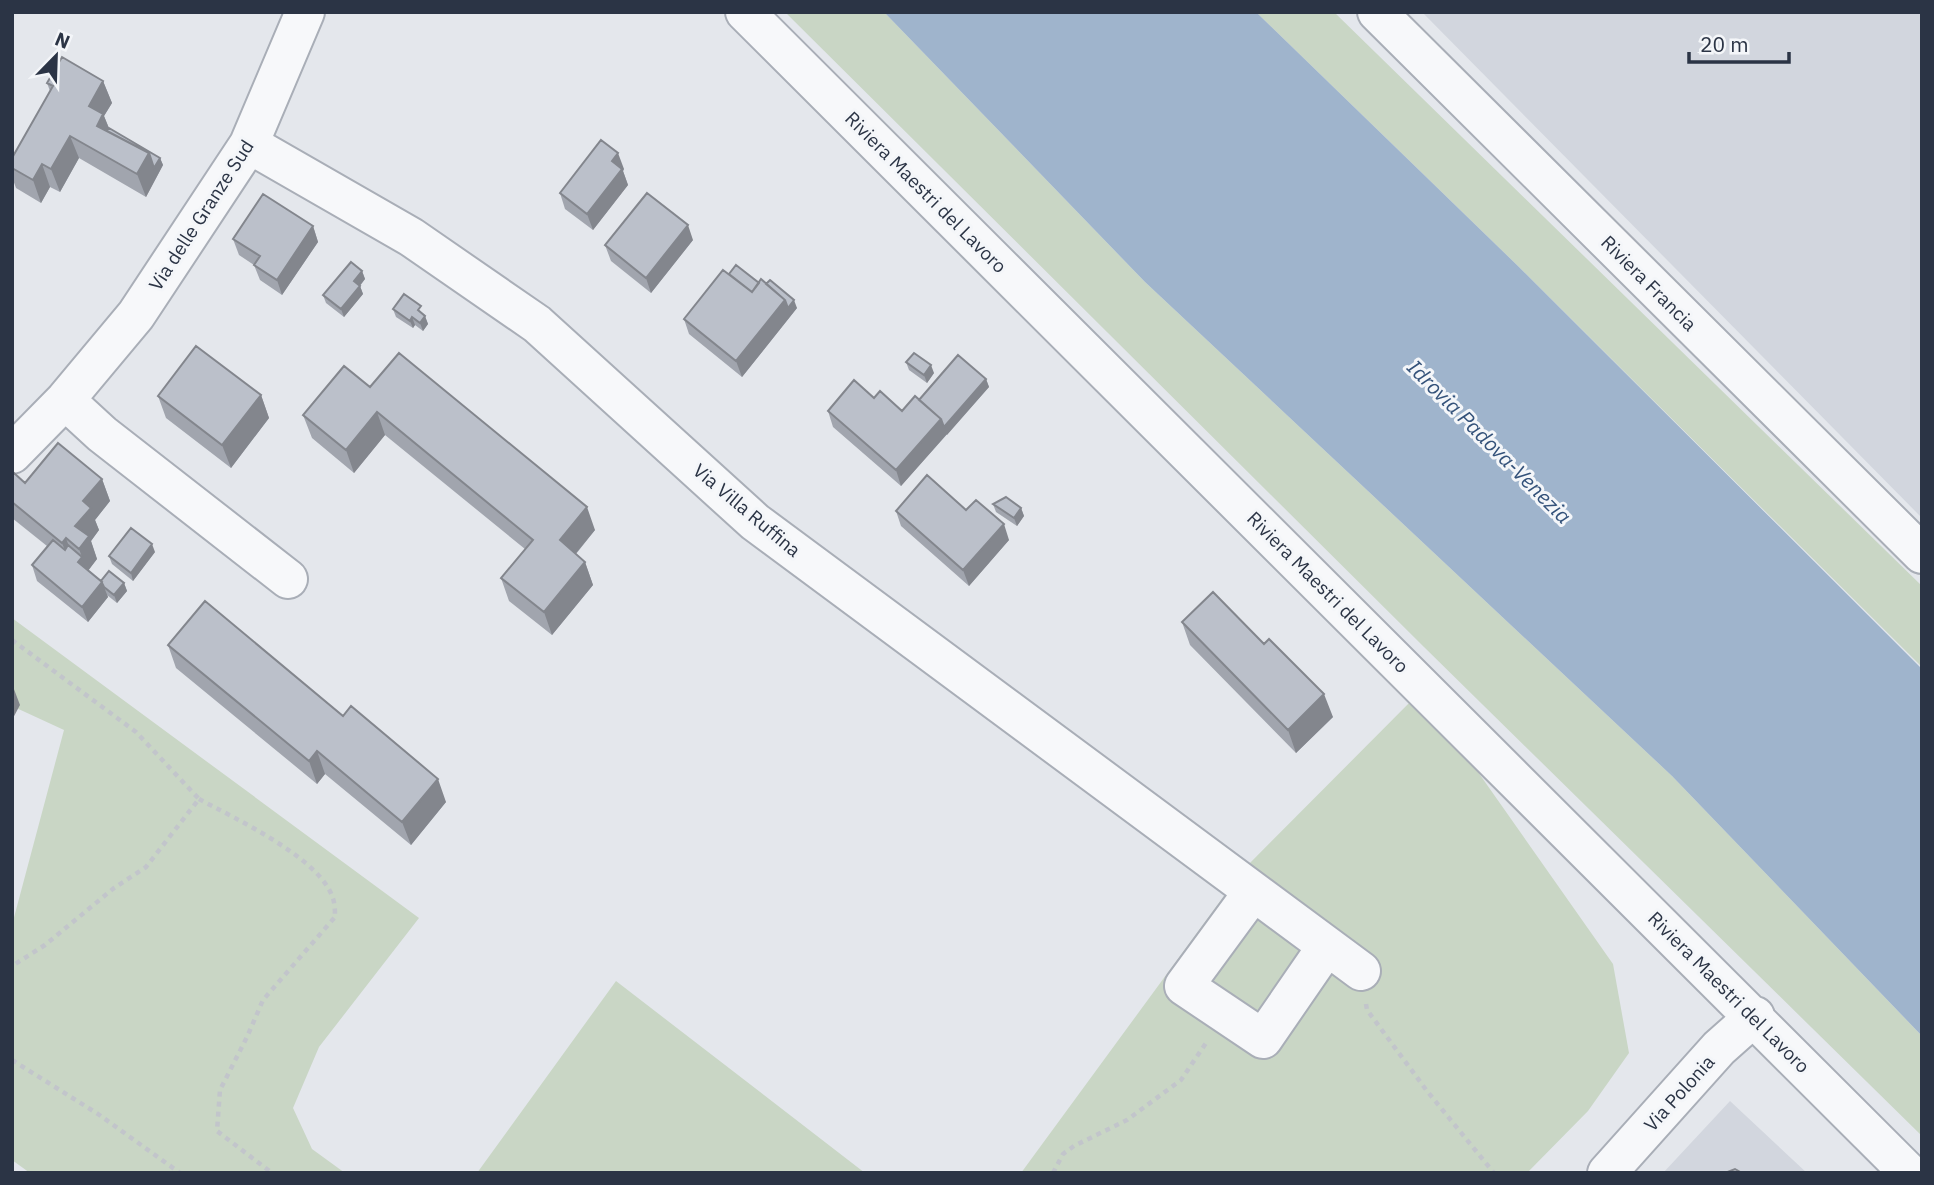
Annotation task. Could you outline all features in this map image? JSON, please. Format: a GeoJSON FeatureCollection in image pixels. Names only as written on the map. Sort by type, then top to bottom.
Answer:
{"type":"FeatureCollection","features":[{"type":"Feature","properties":{"kind":"street","name":"Via delle Granze Sud"},"geometry":{"type":"LineString","coordinates":[[12,454],[65,400],[136,315],[249,144],[305,12]]}},
{"type":"Feature","properties":{"kind":"street","name":"Riviera Maestri del Lavoro"},"geometry":{"type":"LineString","coordinates":[[745,12],[1755,1016],[1909,1173]]}},
{"type":"Feature","properties":{"kind":"street","name":"Riviera Francia"},"geometry":{"type":"LineString","coordinates":[[1377,12],[1922,554]]}},
{"type":"Feature","properties":{"kind":"street","name":"Via Villa Ruffina"},"geometry":{"type":"LineString","coordinates":[[249,144],[411,237],[537,324],[755,522],[1361,971]]}},
{"type":"Feature","properties":{"kind":"street"},"geometry":{"type":"LineString","coordinates":[[65,400],[102,434],[288,579]]}},
{"type":"Feature","properties":{"kind":"street"},"geometry":{"type":"LineString","coordinates":[[1247,889],[1184,986],[1263,1039],[1327,946]]}},
{"type":"Feature","properties":{"kind":"street","name":"Via Polonia"},"geometry":{"type":"LineString","coordinates":[[1607,1173],[1719,1048],[1755,1016]]}},
{"type":"Feature","properties":{"kind":"path"},"geometry":{"type":"LineString","coordinates":[[12,640],[136,732],[199,799],[270,838],[311,867],[332,895],[335,918],[263,1000],[220,1090],[217,1131],[272,1173]]}},
{"type":"Feature","properties":{"kind":"path"},"geometry":{"type":"LineString","coordinates":[[12,966],[45,945],[114,888],[146,867],[199,799]]}},
{"type":"Feature","properties":{"kind":"path"},"geometry":{"type":"LineString","coordinates":[[1361,971],[1367,1010],[1427,1091],[1494,1173]]}},
{"type":"Feature","properties":{"kind":"path"},"geometry":{"type":"LineString","coordinates":[[1054,1173],[1063,1154],[1127,1120],[1181,1080],[1225,1013]]}},
{"type":"Feature","properties":{"kind":"path"},"geometry":{"type":"LineString","coordinates":[[12,1060],[98,1114],[180,1173]]}},
{"type":"Feature","properties":{"kind":"shaded area"},"geometry":{"type":"Polygon","coordinates":[[[1422,12],[1922,12],[1922,518],[1422,12]]]}},
{"type":"Feature","properties":{"kind":"shaded area"},"geometry":{"type":"Polygon","coordinates":[[[1730,1101],[1807,1173],[1663,1173],[1730,1101]]]}},
{"type":"Feature","properties":{"kind":"green space"},"geometry":{"type":"Polygon","coordinates":[[[785,12],[884,12],[1145,282],[1672,776],[1922,1036],[1922,1136],[1424,647],[785,12]]]}},
{"type":"Feature","properties":{"kind":"green space"},"geometry":{"type":"Polygon","coordinates":[[[1256,12],[1334,12],[1922,586],[1922,667],[1519,267],[1256,12]]]}},
{"type":"Feature","properties":{"kind":"green space"},"geometry":{"type":"Polygon","coordinates":[[[12,618],[419,918],[319,1047],[293,1108],[312,1149],[345,1173],[30,1173],[12,1160],[12,925],[64,730],[12,706],[12,618]]]}},
{"type":"Feature","properties":{"kind":"green space"},"geometry":{"type":"Polygon","coordinates":[[[1421,691],[1613,964],[1629,1053],[1588,1111],[1527,1173],[1021,1173],[1243,870],[1421,691]]]}},
{"type":"Feature","properties":{"kind":"green space"},"geometry":{"type":"Polygon","coordinates":[[[616,981],[865,1173],[477,1173],[616,981]]]}},
{"type":"Feature","properties":{"kind":"water","name":"Idrovia Padova-Venezia"},"geometry":{"type":"Polygon","coordinates":[[[884,12],[1256,12],[1519,267],[1922,669],[1922,1036],[1672,776],[1145,282],[884,12]]]}},
{"type":"Feature","properties":{"kind":"building"},"geometry":{"type":"Polygon","coordinates":[[[62,57],[103,81],[89,106],[103,114],[97,126],[149,153],[137,174],[70,136],[51,169],[42,164],[33,180],[12,168],[12,158],[53,86],[47,83],[62,57]]]}},
{"type":"Feature","properties":{"kind":"building"},"geometry":{"type":"Polygon","coordinates":[[[109,128],[160,158],[154,168],[149,153],[107,131],[109,128]]]}},
{"type":"Feature","properties":{"kind":"building"},"geometry":{"type":"Polygon","coordinates":[[[601,140],[618,153],[612,161],[622,169],[587,214],[560,193],[601,140]]]}},
{"type":"Feature","properties":{"kind":"building"},"geometry":{"type":"Polygon","coordinates":[[[647,193],[688,225],[646,278],[605,245],[647,193]]]}},
{"type":"Feature","properties":{"kind":"building"},"geometry":{"type":"Polygon","coordinates":[[[263,194],[313,226],[277,280],[254,265],[260,256],[233,239],[263,194]]]}},
{"type":"Feature","properties":{"kind":"building"},"geometry":{"type":"Polygon","coordinates":[[[351,262],[362,271],[354,281],[360,286],[341,309],[323,295],[351,262]]]}},
{"type":"Feature","properties":{"kind":"building"},"geometry":{"type":"Polygon","coordinates":[[[736,265],[759,283],[752,292],[729,274],[736,265]]]}},
{"type":"Feature","properties":{"kind":"building"},"geometry":{"type":"Polygon","coordinates":[[[723,270],[752,292],[761,279],[785,300],[736,361],[684,319],[723,270]]]}},
{"type":"Feature","properties":{"kind":"building"},"geometry":{"type":"Polygon","coordinates":[[[770,280],[794,300],[788,308],[785,300],[766,284],[770,280]]]}},
{"type":"Feature","properties":{"kind":"building"},"geometry":{"type":"Polygon","coordinates":[[[404,294],[421,306],[418,310],[425,316],[420,323],[412,317],[410,321],[393,309],[404,294]]]}},
{"type":"Feature","properties":{"kind":"building"},"geometry":{"type":"Polygon","coordinates":[[[196,346],[261,395],[222,445],[158,396],[196,346]]]}},
{"type":"Feature","properties":{"kind":"building"},"geometry":{"type":"Polygon","coordinates":[[[399,353],[587,507],[560,540],[585,562],[544,612],[501,578],[533,540],[377,412],[346,450],[303,415],[344,366],[370,387],[399,353]]]}},
{"type":"Feature","properties":{"kind":"building"},"geometry":{"type":"Polygon","coordinates":[[[914,353],[931,365],[924,375],[906,362],[914,353]]]}},
{"type":"Feature","properties":{"kind":"building"},"geometry":{"type":"Polygon","coordinates":[[[958,355],[986,379],[944,427],[941,419],[919,400],[958,355]]]}},
{"type":"Feature","properties":{"kind":"building"},"geometry":{"type":"Polygon","coordinates":[[[854,380],[874,398],[880,391],[902,411],[915,396],[941,419],[896,470],[828,411],[854,380]]]}},
{"type":"Feature","properties":{"kind":"building"},"geometry":{"type":"Polygon","coordinates":[[[58,443],[102,479],[83,501],[91,508],[75,526],[89,536],[79,549],[66,538],[62,543],[12,502],[14,473],[25,483],[58,443]]]}},
{"type":"Feature","properties":{"kind":"building"},"geometry":{"type":"Polygon","coordinates":[[[927,475],[966,510],[976,500],[1004,524],[963,570],[896,511],[927,475]]]}},
{"type":"Feature","properties":{"kind":"building"},"geometry":{"type":"Polygon","coordinates":[[[1006,497],[1021,508],[1014,518],[993,504],[1006,497]]]}},
{"type":"Feature","properties":{"kind":"building"},"geometry":{"type":"Polygon","coordinates":[[[131,528],[152,544],[131,573],[109,556],[131,528]]]}},
{"type":"Feature","properties":{"kind":"building"},"geometry":{"type":"Polygon","coordinates":[[[53,540],[65,550],[68,545],[82,557],[78,562],[102,582],[82,607],[32,565],[53,540]]]}},
{"type":"Feature","properties":{"kind":"building"},"geometry":{"type":"Polygon","coordinates":[[[109,571],[124,583],[114,595],[101,581],[109,571]]]}},
{"type":"Feature","properties":{"kind":"building"},"geometry":{"type":"Polygon","coordinates":[[[1213,592],[1264,644],[1269,639],[1324,694],[1288,730],[1182,622],[1213,592]]]}},
{"type":"Feature","properties":{"kind":"building"},"geometry":{"type":"Polygon","coordinates":[[[205,601],[343,716],[351,706],[438,779],[402,822],[317,751],[309,761],[168,645],[205,601]]]}},
{"type":"Feature","properties":{"kind":"building"},"geometry":{"type":"Polygon","coordinates":[[[1735,1169],[1742,1173],[1725,1173],[1735,1169]]]}}]}
